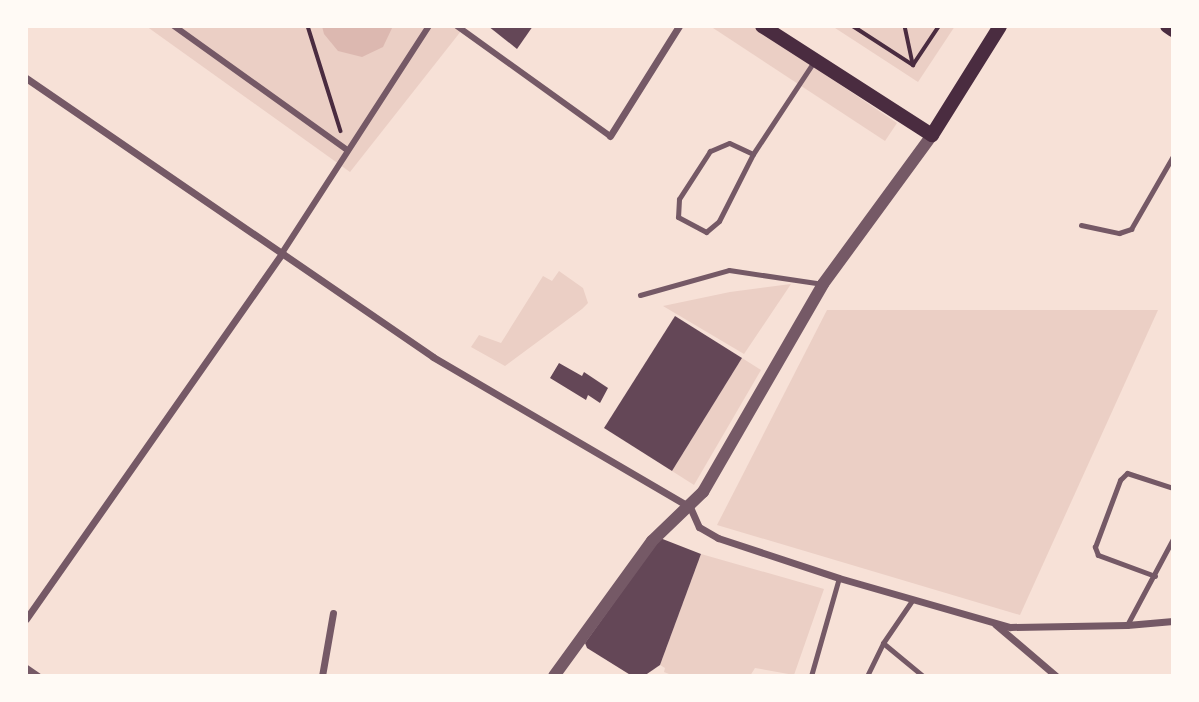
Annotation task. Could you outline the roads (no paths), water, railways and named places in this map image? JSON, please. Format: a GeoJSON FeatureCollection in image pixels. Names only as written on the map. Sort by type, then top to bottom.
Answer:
{"type":"FeatureCollection","features":[{"type":"Feature","properties":{"kind":"main road"},"geometry":{"type":"LineString","coordinates":[[762,26],[932,135],[1000,26]]}},
{"type":"Feature","properties":{"kind":"main road"},"geometry":{"type":"LineString","coordinates":[[1167,26],[1173,30]]}},
{"type":"Feature","properties":{"kind":"street"},"geometry":{"type":"LineString","coordinates":[[174,26],[347,150]]}},
{"type":"Feature","properties":{"kind":"street"},"geometry":{"type":"LineString","coordinates":[[26,619],[282,253],[429,26]]}},
{"type":"Feature","properties":{"kind":"street"},"geometry":{"type":"LineString","coordinates":[[457,26],[610,136],[679,26]]}},
{"type":"Feature","properties":{"kind":"street"},"geometry":{"type":"LineString","coordinates":[[26,78],[433,357],[690,508],[699,527],[718,538],[839,578],[1010,627],[1127,625],[1173,621]]}},
{"type":"Feature","properties":{"kind":"street"},"geometry":{"type":"LineString","coordinates":[[556,675],[652,541],[690,508],[703,492],[824,284],[932,135]]}},
{"type":"Feature","properties":{"kind":"street"},"geometry":{"type":"LineString","coordinates":[[322,676],[333,613]]}},
{"type":"Feature","properties":{"kind":"street"},"geometry":{"type":"LineString","coordinates":[[993,622],[1056,676]]}},
{"type":"Feature","properties":{"kind":"street"},"geometry":{"type":"LineString","coordinates":[[26,667],[38,676]]}},
{"type":"Feature","properties":{"kind":"lane"},"geometry":{"type":"LineString","coordinates":[[753,153],[729,143],[710,151],[679,199],[678,217],[706,232],[719,221],[753,153],[815,60]]}},
{"type":"Feature","properties":{"kind":"lane"},"geometry":{"type":"LineString","coordinates":[[1081,225],[1119,233],[1131,229],[1173,156]]}},
{"type":"Feature","properties":{"kind":"lane"},"geometry":{"type":"LineString","coordinates":[[639,295],[729,270],[824,284]]}},
{"type":"Feature","properties":{"kind":"lane"},"geometry":{"type":"LineString","coordinates":[[1155,576],[1098,555],[1095,548],[1120,480],[1127,473],[1173,488]]}},
{"type":"Feature","properties":{"kind":"lane"},"geometry":{"type":"LineString","coordinates":[[1127,625],[1173,539]]}},
{"type":"Feature","properties":{"kind":"lane"},"geometry":{"type":"LineString","coordinates":[[811,676],[839,578]]}},
{"type":"Feature","properties":{"kind":"lane"},"geometry":{"type":"LineString","coordinates":[[867,676],[883,643],[913,599]]}},
{"type":"Feature","properties":{"kind":"lane"},"geometry":{"type":"LineString","coordinates":[[883,643],[923,676]]}}]}
